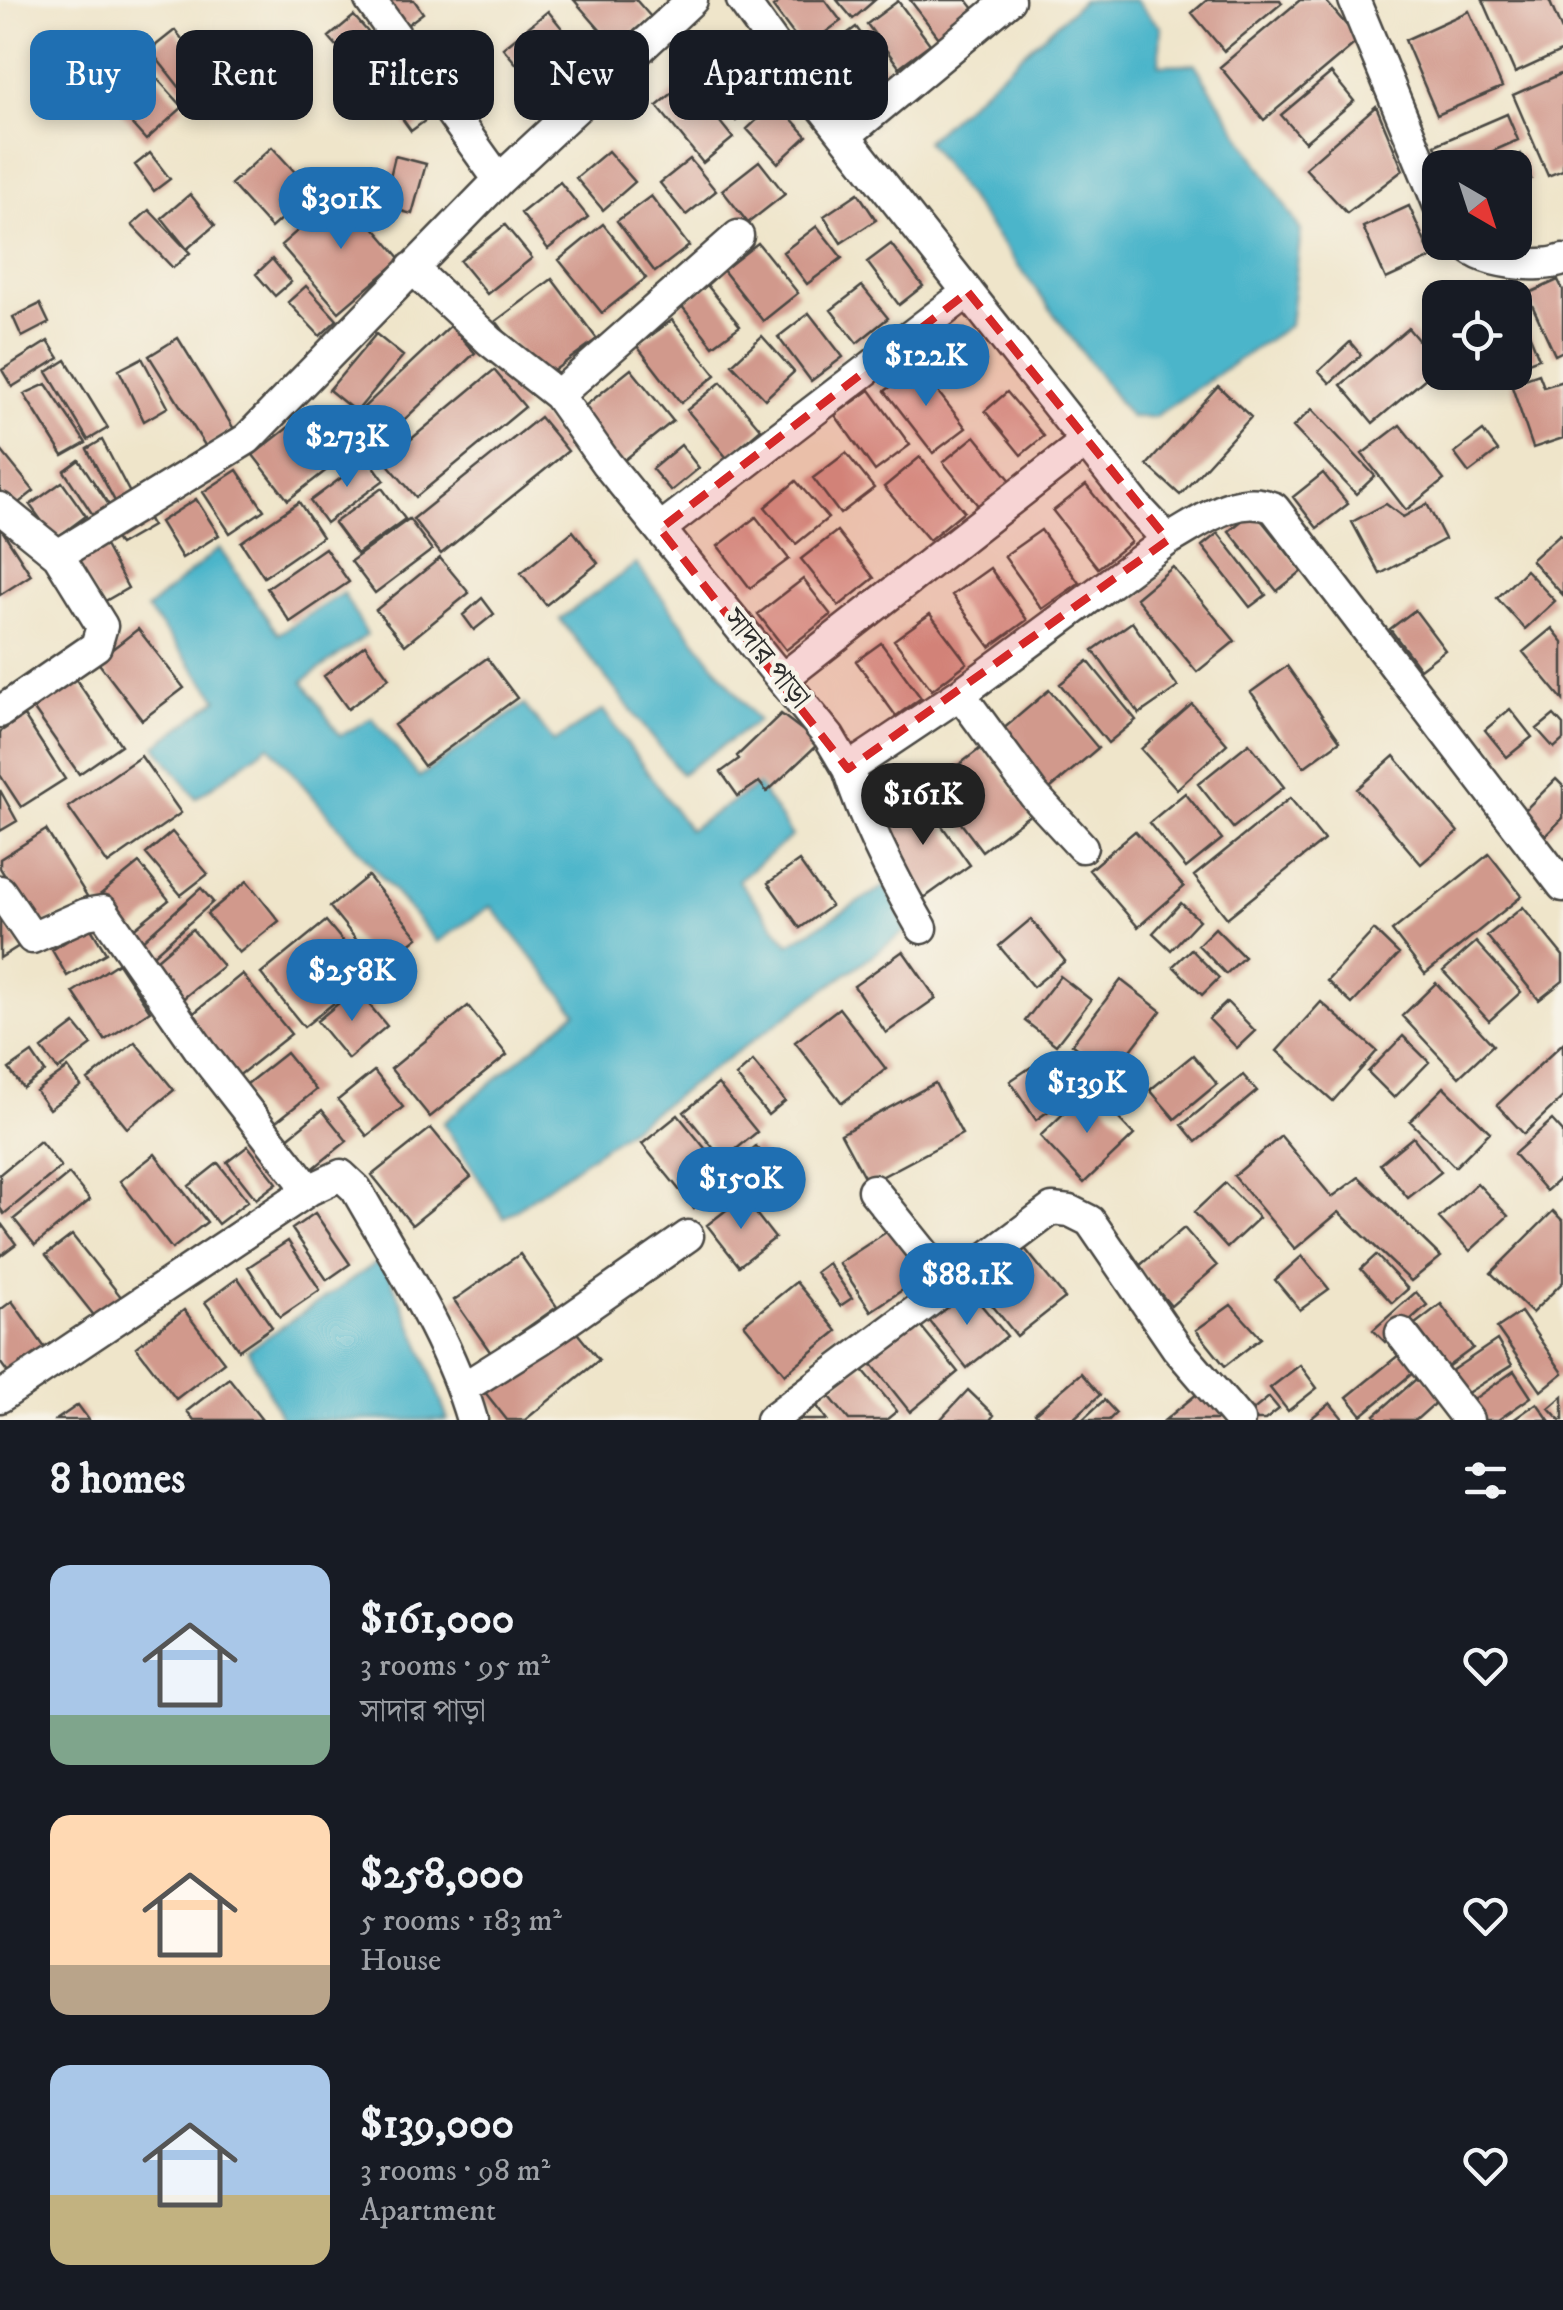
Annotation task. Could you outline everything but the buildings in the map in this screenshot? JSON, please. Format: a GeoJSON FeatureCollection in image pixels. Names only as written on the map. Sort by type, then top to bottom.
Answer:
{"type":"FeatureCollection","features":[{"type":"Feature","properties":{"kind":"street"},"geometry":{"type":"LineString","coordinates":[[370,0],[499,180]]}},
{"type":"Feature","properties":{"kind":"street"},"geometry":{"type":"LineString","coordinates":[[58,555],[246,439],[499,180],[692,0]]}},
{"type":"Feature","properties":{"kind":"street"},"geometry":{"type":"LineString","coordinates":[[742,0],[1085,442],[1168,540]]}},
{"type":"Feature","properties":{"kind":"street"},"geometry":{"type":"LineString","coordinates":[[845,136],[1009,0]]}},
{"type":"Feature","properties":{"kind":"street"},"geometry":{"type":"LineString","coordinates":[[1354,0],[1422,164]]}},
{"type":"Feature","properties":{"kind":"street"},"geometry":{"type":"LineString","coordinates":[[558,395],[738,236]]}},
{"type":"Feature","properties":{"kind":"street"},"geometry":{"type":"LineString","coordinates":[[1502,260],[1554,264],[1563,260]]}},
{"type":"Feature","properties":{"kind":"street","name":"সাদার পাড়া"},"geometry":{"type":"LineString","coordinates":[[412,268],[490,341],[558,395],[660,529],[829,736],[848,768],[862,814],[896,885],[922,928]]}},
{"type":"Feature","properties":{"kind":"street"},"geometry":{"type":"LineString","coordinates":[[660,529],[968,292]]}},
{"type":"Feature","properties":{"kind":"street"},"geometry":{"type":"LineString","coordinates":[[782,679],[1085,442]]}},
{"type":"Feature","properties":{"kind":"street"},"geometry":{"type":"LineString","coordinates":[[848,768],[960,694],[1168,540],[1237,503],[1257,501],[1274,508],[1563,886]]}},
{"type":"Feature","properties":{"kind":"street"},"geometry":{"type":"LineString","coordinates":[[0,508],[58,555],[102,626],[96,646],[0,712]]}},
{"type":"Feature","properties":{"kind":"street"},"geometry":{"type":"LineString","coordinates":[[960,694],[1034,795],[1082,847]]}},
{"type":"Feature","properties":{"kind":"street"},"geometry":{"type":"LineString","coordinates":[[0,891],[32,938],[86,914],[103,912],[202,1054],[309,1190]]}},
{"type":"Feature","properties":{"kind":"street"},"geometry":{"type":"LineString","coordinates":[[10,1420],[0,1399],[309,1190],[341,1175],[356,1189],[439,1336],[463,1388],[472,1420]]}},
{"type":"Feature","properties":{"kind":"street"},"geometry":{"type":"LineString","coordinates":[[872,1190],[950,1286]]}},
{"type":"Feature","properties":{"kind":"street"},"geometry":{"type":"LineString","coordinates":[[770,1420],[1052,1209],[1070,1211],[1090,1221],[1177,1348],[1239,1420]]}},
{"type":"Feature","properties":{"kind":"street"},"geometry":{"type":"LineString","coordinates":[[463,1388],[542,1339],[688,1236]]}},
{"type":"Feature","properties":{"kind":"street"},"geometry":{"type":"LineString","coordinates":[[1402,1333],[1468,1420]]}},
{"type":"Feature","properties":{"kind":"highlighted area"},"geometry":{"type":"Polygon","coordinates":[[[968,292],[1168,540],[848,769],[660,529],[968,292]]]}},
{"type":"Feature","properties":{"kind":"water"},"geometry":{"type":"Polygon","coordinates":[[[1083,0],[1135,0],[1161,28],[1159,65],[1195,64],[1301,231],[1290,325],[1154,417],[1130,417],[926,141],[1083,0]]]}},
{"type":"Feature","properties":{"kind":"water"},"geometry":{"type":"Polygon","coordinates":[[[219,548],[278,634],[343,593],[367,635],[303,681],[340,736],[372,718],[419,777],[524,705],[554,742],[603,710],[689,830],[758,785],[792,836],[738,880],[789,944],[885,886],[909,929],[504,1218],[443,1123],[576,1012],[491,906],[437,942],[269,745],[196,798],[156,746],[218,699],[147,609],[219,548]]]}},
{"type":"Feature","properties":{"kind":"water"},"geometry":{"type":"Polygon","coordinates":[[[636,564],[758,721],[681,774],[560,619],[636,564]]]}},
{"type":"Feature","properties":{"kind":"water"},"geometry":{"type":"Polygon","coordinates":[[[382,1259],[419,1341],[448,1420],[282,1420],[248,1350],[382,1259]]]}}]}
